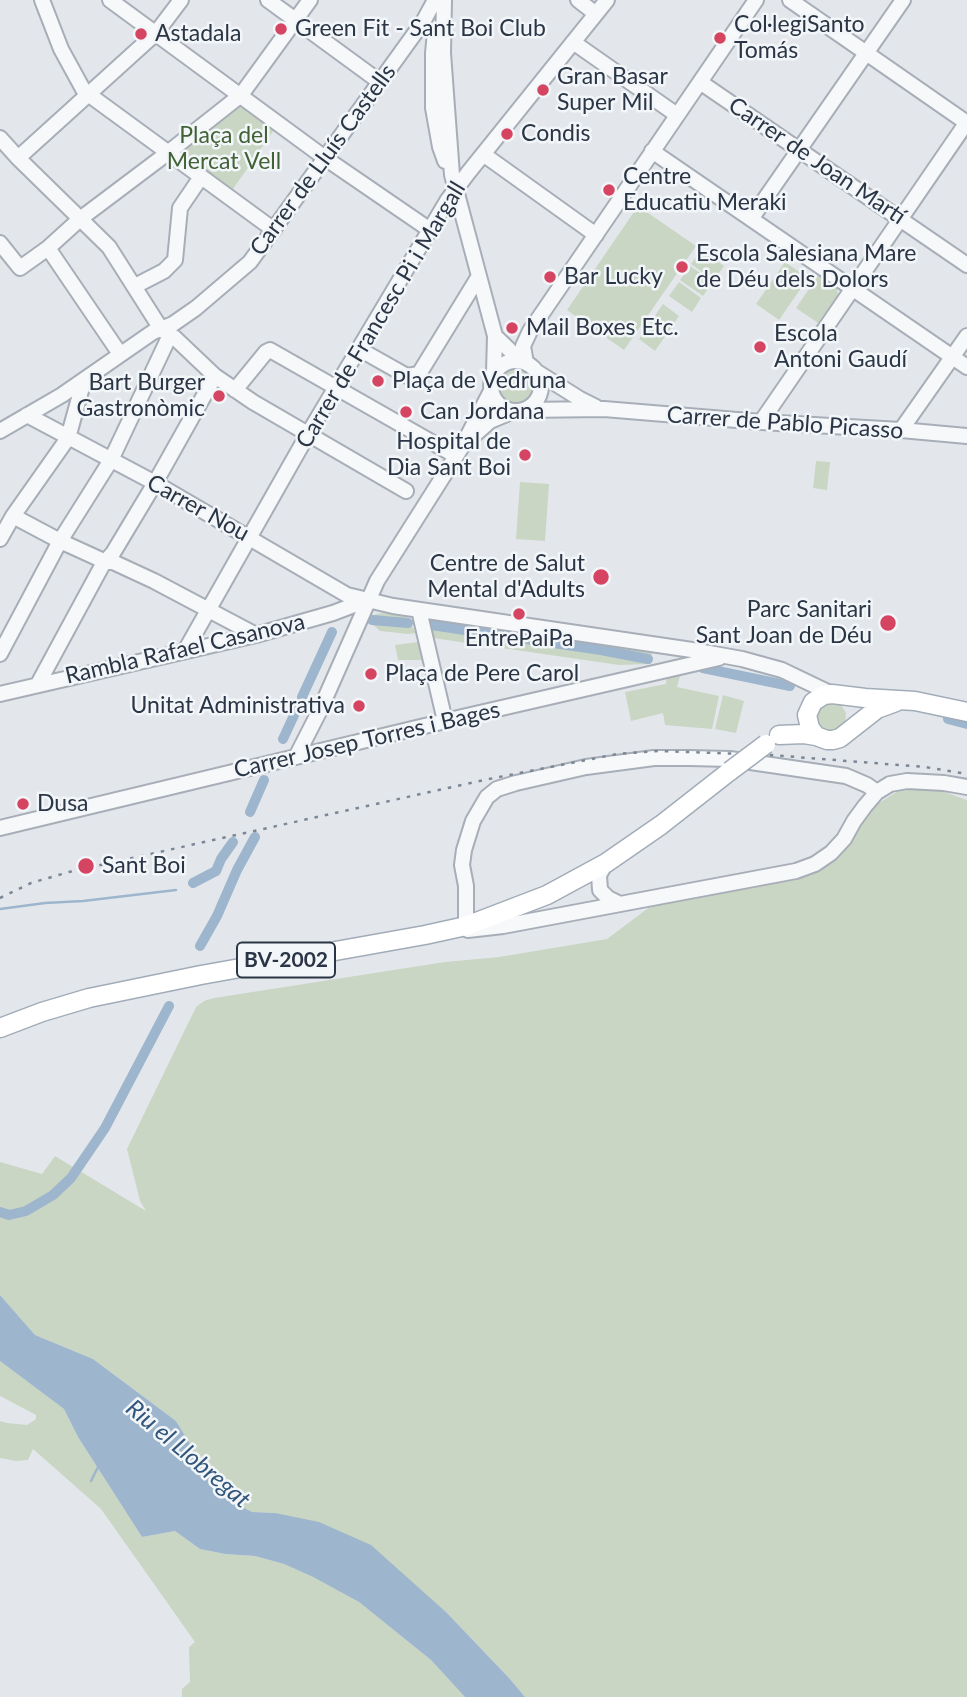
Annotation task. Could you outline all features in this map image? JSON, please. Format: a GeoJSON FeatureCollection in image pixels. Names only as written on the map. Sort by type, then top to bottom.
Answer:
{"type":"FeatureCollection","features":[{"type":"Feature","properties":{"kind":"main road"},"geometry":{"type":"LineString","coordinates":[[835,694],[845,699],[851,707],[853,718],[849,731]]}},
{"type":"Feature","properties":{"kind":"main road"},"geometry":{"type":"LineString","coordinates":[[816,736],[808,724],[809,708],[819,697],[835,694],[925,702],[967,712]]}},
{"type":"Feature","properties":{"kind":"main road"},"geometry":{"type":"LineString","coordinates":[[773,739],[796,733],[827,740],[840,738],[877,709],[899,701]]}},
{"type":"Feature","properties":{"kind":"main road","name":"BV-2002"},"geometry":{"type":"LineString","coordinates":[[0,1028],[89,998],[466,926],[547,895],[606,863],[660,825],[773,739],[809,708]]}},
{"type":"Feature","properties":{"kind":"street"},"geometry":{"type":"LineString","coordinates":[[42,0],[61,49],[89,96],[274,230]]}},
{"type":"Feature","properties":{"kind":"street"},"geometry":{"type":"LineString","coordinates":[[110,0],[325,158],[430,230]]}},
{"type":"Feature","properties":{"kind":"street"},"geometry":{"type":"LineString","coordinates":[[18,159],[156,33],[181,0]]}},
{"type":"Feature","properties":{"kind":"street"},"geometry":{"type":"LineString","coordinates":[[268,0],[380,82]]}},
{"type":"Feature","properties":{"kind":"street"},"geometry":{"type":"LineString","coordinates":[[0,243],[20,268],[48,248],[80,219],[241,95],[310,0]]}},
{"type":"Feature","properties":{"kind":"street","name":"Carrer de Lluís Castells"},"geometry":{"type":"LineString","coordinates":[[0,431],[84,380],[153,332],[165,332],[250,262],[380,82],[435,0]]}},
{"type":"Feature","properties":{"kind":"street"},"geometry":{"type":"LineString","coordinates":[[296,757],[377,581],[460,451],[491,391],[495,336],[454,181],[443,53],[442,0]]}},
{"type":"Feature","properties":{"kind":"street"},"geometry":{"type":"LineString","coordinates":[[578,0],[596,15]]}},
{"type":"Feature","properties":{"kind":"street","name":"Carrer de Francesc Pi i Margall"},"geometry":{"type":"LineString","coordinates":[[186,651],[308,434],[430,230],[454,181],[483,154],[607,0]]}},
{"type":"Feature","properties":{"kind":"street"},"geometry":{"type":"LineString","coordinates":[[460,451],[490,421],[519,411],[536,401],[541,385],[528,365],[523,351],[526,338],[756,0]]}},
{"type":"Feature","properties":{"kind":"street"},"geometry":{"type":"LineString","coordinates":[[761,422],[967,122],[790,0]]}},
{"type":"Feature","properties":{"kind":"street"},"geometry":{"type":"LineString","coordinates":[[751,219],[903,0]]}},
{"type":"Feature","properties":{"kind":"street"},"geometry":{"type":"LineString","coordinates":[[573,42],[677,115]]}},
{"type":"Feature","properties":{"kind":"street","name":"Carrer de Joan Martí"},"geometry":{"type":"LineString","coordinates":[[701,82],[967,265]]}},
{"type":"Feature","properties":{"kind":"street"},"geometry":{"type":"LineString","coordinates":[[0,138],[18,159],[109,247],[165,332],[215,376],[406,491]]}},
{"type":"Feature","properties":{"kind":"street"},"geometry":{"type":"LineString","coordinates":[[652,151],[967,367]]}},
{"type":"Feature","properties":{"kind":"street"},"geometry":{"type":"LineString","coordinates":[[483,154],[596,234]]}},
{"type":"Feature","properties":{"kind":"street"},"geometry":{"type":"LineString","coordinates":[[135,286],[164,271],[175,260],[180,208],[201,177]]}},
{"type":"Feature","properties":{"kind":"street"},"geometry":{"type":"LineString","coordinates":[[48,248],[120,354]]}},
{"type":"Feature","properties":{"kind":"street"},"geometry":{"type":"LineString","coordinates":[[359,348],[407,376],[419,373],[479,276]]}},
{"type":"Feature","properties":{"kind":"street"},"geometry":{"type":"LineString","coordinates":[[0,654],[60,541],[111,460],[165,332]]}},
{"type":"Feature","properties":{"kind":"street","name":"Carrer de Pablo Picasso"},"geometry":{"type":"LineString","coordinates":[[495,336],[528,365],[580,399],[604,409]]}},
{"type":"Feature","properties":{"kind":"street"},"geometry":{"type":"LineString","coordinates":[[901,430],[967,336]]}},
{"type":"Feature","properties":{"kind":"street"},"geometry":{"type":"LineString","coordinates":[[235,390],[265,352],[270,350],[460,451]]}},
{"type":"Feature","properties":{"kind":"street"},"geometry":{"type":"LineString","coordinates":[[494,372],[505,362],[528,365]]}},
{"type":"Feature","properties":{"kind":"street"},"geometry":{"type":"LineString","coordinates":[[38,684],[215,376]]}},
{"type":"Feature","properties":{"kind":"street"},"geometry":{"type":"LineString","coordinates":[[0,539],[68,438],[84,380]]}},
{"type":"Feature","properties":{"kind":"street"},"geometry":{"type":"LineString","coordinates":[[491,391],[499,405],[519,411]]}},
{"type":"Feature","properties":{"kind":"street","name":"Carrer de Pablo Picasso"},"geometry":{"type":"LineString","coordinates":[[519,411],[604,409],[967,436]]}},
{"type":"Feature","properties":{"kind":"street","name":"Carrer Nou"},"geometry":{"type":"LineString","coordinates":[[27,415],[155,484],[347,595],[393,607],[735,658],[768,665],[835,694]]}},
{"type":"Feature","properties":{"kind":"street"},"geometry":{"type":"LineString","coordinates":[[13,516],[60,541],[154,581],[256,635]]}},
{"type":"Feature","properties":{"kind":"street","name":"Rambla Rafael Casanova"},"geometry":{"type":"LineString","coordinates":[[0,694],[256,635],[333,613],[368,599]]}},
{"type":"Feature","properties":{"kind":"street"},"geometry":{"type":"LineString","coordinates":[[419,610],[445,721]]}},
{"type":"Feature","properties":{"kind":"street"},"geometry":{"type":"LineString","coordinates":[[629,678],[661,666],[664,659],[662,652],[649,645]]}},
{"type":"Feature","properties":{"kind":"street"},"geometry":{"type":"LineString","coordinates":[[675,667],[670,664],[669,658],[673,651],[692,650]]}},
{"type":"Feature","properties":{"kind":"street","name":"Carrer Josep Torres i Bages"},"geometry":{"type":"LineString","coordinates":[[0,828],[675,667],[716,658],[735,658]]}},
{"type":"Feature","properties":{"kind":"street"},"geometry":{"type":"LineString","coordinates":[[790,674],[805,691],[809,708]]}},
{"type":"Feature","properties":{"kind":"street"},"geometry":{"type":"LineString","coordinates":[[316,718],[313,733],[315,741],[329,749]]}},
{"type":"Feature","properties":{"kind":"street"},"geometry":{"type":"LineString","coordinates":[[466,926],[466,886],[462,865],[473,821],[487,797],[498,789],[516,783],[586,767],[654,758],[730,759],[845,776],[877,792]]}},
{"type":"Feature","properties":{"kind":"street"},"geometry":{"type":"LineString","coordinates":[[425,935],[503,926],[796,871],[831,853],[877,792],[890,784],[907,781],[967,787]]}},
{"type":"Feature","properties":{"kind":"street"},"geometry":{"type":"LineString","coordinates":[[606,863],[599,875],[600,890],[620,904]]}},
{"type":"Feature","properties":{"kind":"green space","name":"Plaça del Mercat Vell"},"geometry":{"type":"Polygon","coordinates":[[[239,99],[268,119],[265,124],[274,130],[233,189],[223,182],[219,186],[171,152],[239,99]]]}},
{"type":"Feature","properties":{"kind":"green space"},"geometry":{"type":"Polygon","coordinates":[[[638,206],[696,246],[624,350],[567,310],[638,206]]]}},
{"type":"Feature","properties":{"kind":"green space"},"geometry":{"type":"Polygon","coordinates":[[[701,250],[724,266],[714,280],[691,264],[701,250]]]}},
{"type":"Feature","properties":{"kind":"green space"},"geometry":{"type":"Polygon","coordinates":[[[785,262],[808,278],[779,320],[756,304],[785,262]]]}},
{"type":"Feature","properties":{"kind":"green space"},"geometry":{"type":"Polygon","coordinates":[[[690,266],[713,282],[703,296],[680,280],[690,266]]]}},
{"type":"Feature","properties":{"kind":"green space"},"geometry":{"type":"Polygon","coordinates":[[[819,274],[837,286],[838,295],[818,323],[796,308],[819,274]]]}},
{"type":"Feature","properties":{"kind":"green space"},"geometry":{"type":"Polygon","coordinates":[[[679,282],[701,298],[692,312],[669,296],[679,282]]]}},
{"type":"Feature","properties":{"kind":"green space"},"geometry":{"type":"Polygon","coordinates":[[[663,304],[679,316],[655,351],[639,339],[663,304]]]}},
{"type":"Feature","properties":{"kind":"green space"},"geometry":{"type":"Polygon","coordinates":[[[516,364],[531,371],[538,386],[531,401],[516,408],[501,401],[494,386],[501,371],[516,364]]]}},
{"type":"Feature","properties":{"kind":"green space"},"geometry":{"type":"Polygon","coordinates":[[[816,461],[830,462],[827,490],[813,488],[816,461]]]}},
{"type":"Feature","properties":{"kind":"green space"},"geometry":{"type":"Polygon","coordinates":[[[520,482],[549,484],[545,541],[516,539],[520,482]]]}},
{"type":"Feature","properties":{"kind":"green space"},"geometry":{"type":"Polygon","coordinates":[[[382,613],[407,617],[416,633],[380,631],[370,622],[373,615],[382,613]]]}},
{"type":"Feature","properties":{"kind":"green space"},"geometry":{"type":"Polygon","coordinates":[[[434,618],[652,651],[651,664],[619,665],[433,638],[430,623],[434,618]]]}},
{"type":"Feature","properties":{"kind":"green space"},"geometry":{"type":"Polygon","coordinates":[[[418,642],[422,660],[398,660],[395,645],[418,642]]]}},
{"type":"Feature","properties":{"kind":"green space"},"geometry":{"type":"Polygon","coordinates":[[[667,674],[680,676],[677,687],[719,696],[712,729],[665,725],[663,713],[631,721],[625,692],[666,684],[667,674]]]}},
{"type":"Feature","properties":{"kind":"green space"},"geometry":{"type":"Polygon","coordinates":[[[723,695],[744,701],[736,733],[715,729],[723,695]]]}},
{"type":"Feature","properties":{"kind":"green space"},"geometry":{"type":"Polygon","coordinates":[[[824,701],[840,703],[846,713],[845,724],[833,734],[817,729],[813,713],[824,701]]]}},
{"type":"Feature","properties":{"kind":"green space"},"geometry":{"type":"Polygon","coordinates":[[[933,788],[967,800],[967,1697],[525,1697],[447,1613],[275,1513],[252,1512],[227,1499],[213,1486],[209,1468],[198,1457],[176,1421],[93,1359],[35,1335],[0,1295],[0,1162],[42,1174],[55,1156],[146,1211],[140,1201],[127,1149],[196,1007],[204,1001],[607,939],[655,903],[796,880],[824,866],[858,830],[876,805],[898,791],[933,788]]]}},
{"type":"Feature","properties":{"kind":"green space"},"geometry":{"type":"Polygon","coordinates":[[[0,1361],[64,1409],[78,1437],[142,1537],[175,1531],[200,1549],[255,1556],[284,1564],[313,1577],[359,1602],[431,1660],[465,1697],[182,1697],[182,1689],[190,1682],[189,1647],[195,1642],[101,1509],[33,1449],[28,1460],[0,1458],[0,1421],[27,1425],[36,1419],[36,1415],[0,1396],[0,1361]]]}},
{"type":"Feature","properties":{"kind":"water","name":"Riu el Llobregat"},"geometry":{"type":"Polygon","coordinates":[[[0,1295],[35,1335],[93,1359],[176,1421],[198,1457],[209,1468],[213,1486],[227,1499],[252,1512],[275,1513],[319,1522],[371,1545],[447,1613],[525,1697],[465,1697],[431,1660],[359,1602],[284,1564],[255,1556],[200,1549],[175,1531],[142,1537],[78,1437],[64,1409],[0,1361],[0,1295]]]}},
{"type":"Feature","properties":{"kind":"waterway"},"geometry":{"type":"LineString","coordinates":[[372,620],[408,623]]}},
{"type":"Feature","properties":{"kind":"waterway"},"geometry":{"type":"LineString","coordinates":[[431,625],[648,659]]}},
{"type":"Feature","properties":{"kind":"waterway"},"geometry":{"type":"LineString","coordinates":[[302,697],[332,632]]}},
{"type":"Feature","properties":{"kind":"waterway"},"geometry":{"type":"LineString","coordinates":[[703,668],[790,686]]}},
{"type":"Feature","properties":{"kind":"waterway"},"geometry":{"type":"LineString","coordinates":[[283,739],[296,711]]}},
{"type":"Feature","properties":{"kind":"waterway"},"geometry":{"type":"LineString","coordinates":[[948,719],[967,724]]}},
{"type":"Feature","properties":{"kind":"waterway"},"geometry":{"type":"LineString","coordinates":[[250,812],[264,780]]}},
{"type":"Feature","properties":{"kind":"waterway"},"geometry":{"type":"LineString","coordinates":[[200,946],[255,837]]}},
{"type":"Feature","properties":{"kind":"waterway"},"geometry":{"type":"LineString","coordinates":[[193,883],[216,871],[233,842]]}},
{"type":"Feature","properties":{"kind":"waterway"},"geometry":{"type":"LineString","coordinates":[[0,909],[176,890]]}},
{"type":"Feature","properties":{"kind":"waterway"},"geometry":{"type":"LineString","coordinates":[[0,1212],[9,1215],[26,1211],[53,1195],[71,1178],[105,1128],[169,1006]]}},
{"type":"Feature","properties":{"kind":"waterway"},"geometry":{"type":"LineString","coordinates":[[91,1481],[99,1465]]}},
{"type":"Feature","properties":{"kind":"railway"},"geometry":{"type":"LineString","coordinates":[[0,898],[31,883],[69,872],[484,780],[617,754],[659,751],[770,755],[925,767],[967,774]]}},
{"type":"Feature","properties":{"kind":"place","name":"Green Fit - Sant Boi Club"},"geometry":{"type":"Point","coordinates":[281,29]}},
{"type":"Feature","properties":{"kind":"place","name":"Astadala"},"geometry":{"type":"Point","coordinates":[141,34]}},
{"type":"Feature","properties":{"kind":"place","name":"Col·legiSanto Tomás"},"geometry":{"type":"Point","coordinates":[720,38]}},
{"type":"Feature","properties":{"kind":"place","name":"Gran Basar Super Mil"},"geometry":{"type":"Point","coordinates":[543,90]}},
{"type":"Feature","properties":{"kind":"place","name":"Condis"},"geometry":{"type":"Point","coordinates":[507,134]}},
{"type":"Feature","properties":{"kind":"place","name":"Centre Educatiu Meraki"},"geometry":{"type":"Point","coordinates":[609,190]}},
{"type":"Feature","properties":{"kind":"place","name":"Escola Salesiana Mare de Déu dels Dolors"},"geometry":{"type":"Point","coordinates":[682,267]}},
{"type":"Feature","properties":{"kind":"place","name":"Bar Lucky"},"geometry":{"type":"Point","coordinates":[550,277]}},
{"type":"Feature","properties":{"kind":"place","name":"Mail Boxes Etc."},"geometry":{"type":"Point","coordinates":[512,328]}},
{"type":"Feature","properties":{"kind":"place","name":"Escola Antoni Gaudí"},"geometry":{"type":"Point","coordinates":[760,347]}},
{"type":"Feature","properties":{"kind":"place","name":"Plaça de Vedruna"},"geometry":{"type":"Point","coordinates":[378,381]}},
{"type":"Feature","properties":{"kind":"place","name":"Bart Burger Gastronòmic"},"geometry":{"type":"Point","coordinates":[219,396]}},
{"type":"Feature","properties":{"kind":"place","name":"Can Jordana"},"geometry":{"type":"Point","coordinates":[406,412]}},
{"type":"Feature","properties":{"kind":"place","name":"Hospital de Dia Sant Boi"},"geometry":{"type":"Point","coordinates":[525,455]}},
{"type":"Feature","properties":{"kind":"place","name":"Centre de Salut Mental d'Adults"},"geometry":{"type":"Point","coordinates":[601,577]}},
{"type":"Feature","properties":{"kind":"place","name":"EntrePaiPa"},"geometry":{"type":"Point","coordinates":[519,614]}},
{"type":"Feature","properties":{"kind":"place","name":"Parc Sanitari Sant Joan de Déu"},"geometry":{"type":"Point","coordinates":[888,623]}},
{"type":"Feature","properties":{"kind":"place","name":"Plaça de Pere Carol"},"geometry":{"type":"Point","coordinates":[371,674]}},
{"type":"Feature","properties":{"kind":"place","name":"Unitat Administrativa"},"geometry":{"type":"Point","coordinates":[359,706]}},
{"type":"Feature","properties":{"kind":"place","name":"Dusa"},"geometry":{"type":"Point","coordinates":[23,804]}},
{"type":"Feature","properties":{"kind":"place","name":"Sant Boi"},"geometry":{"type":"Point","coordinates":[86,866]}}]}
